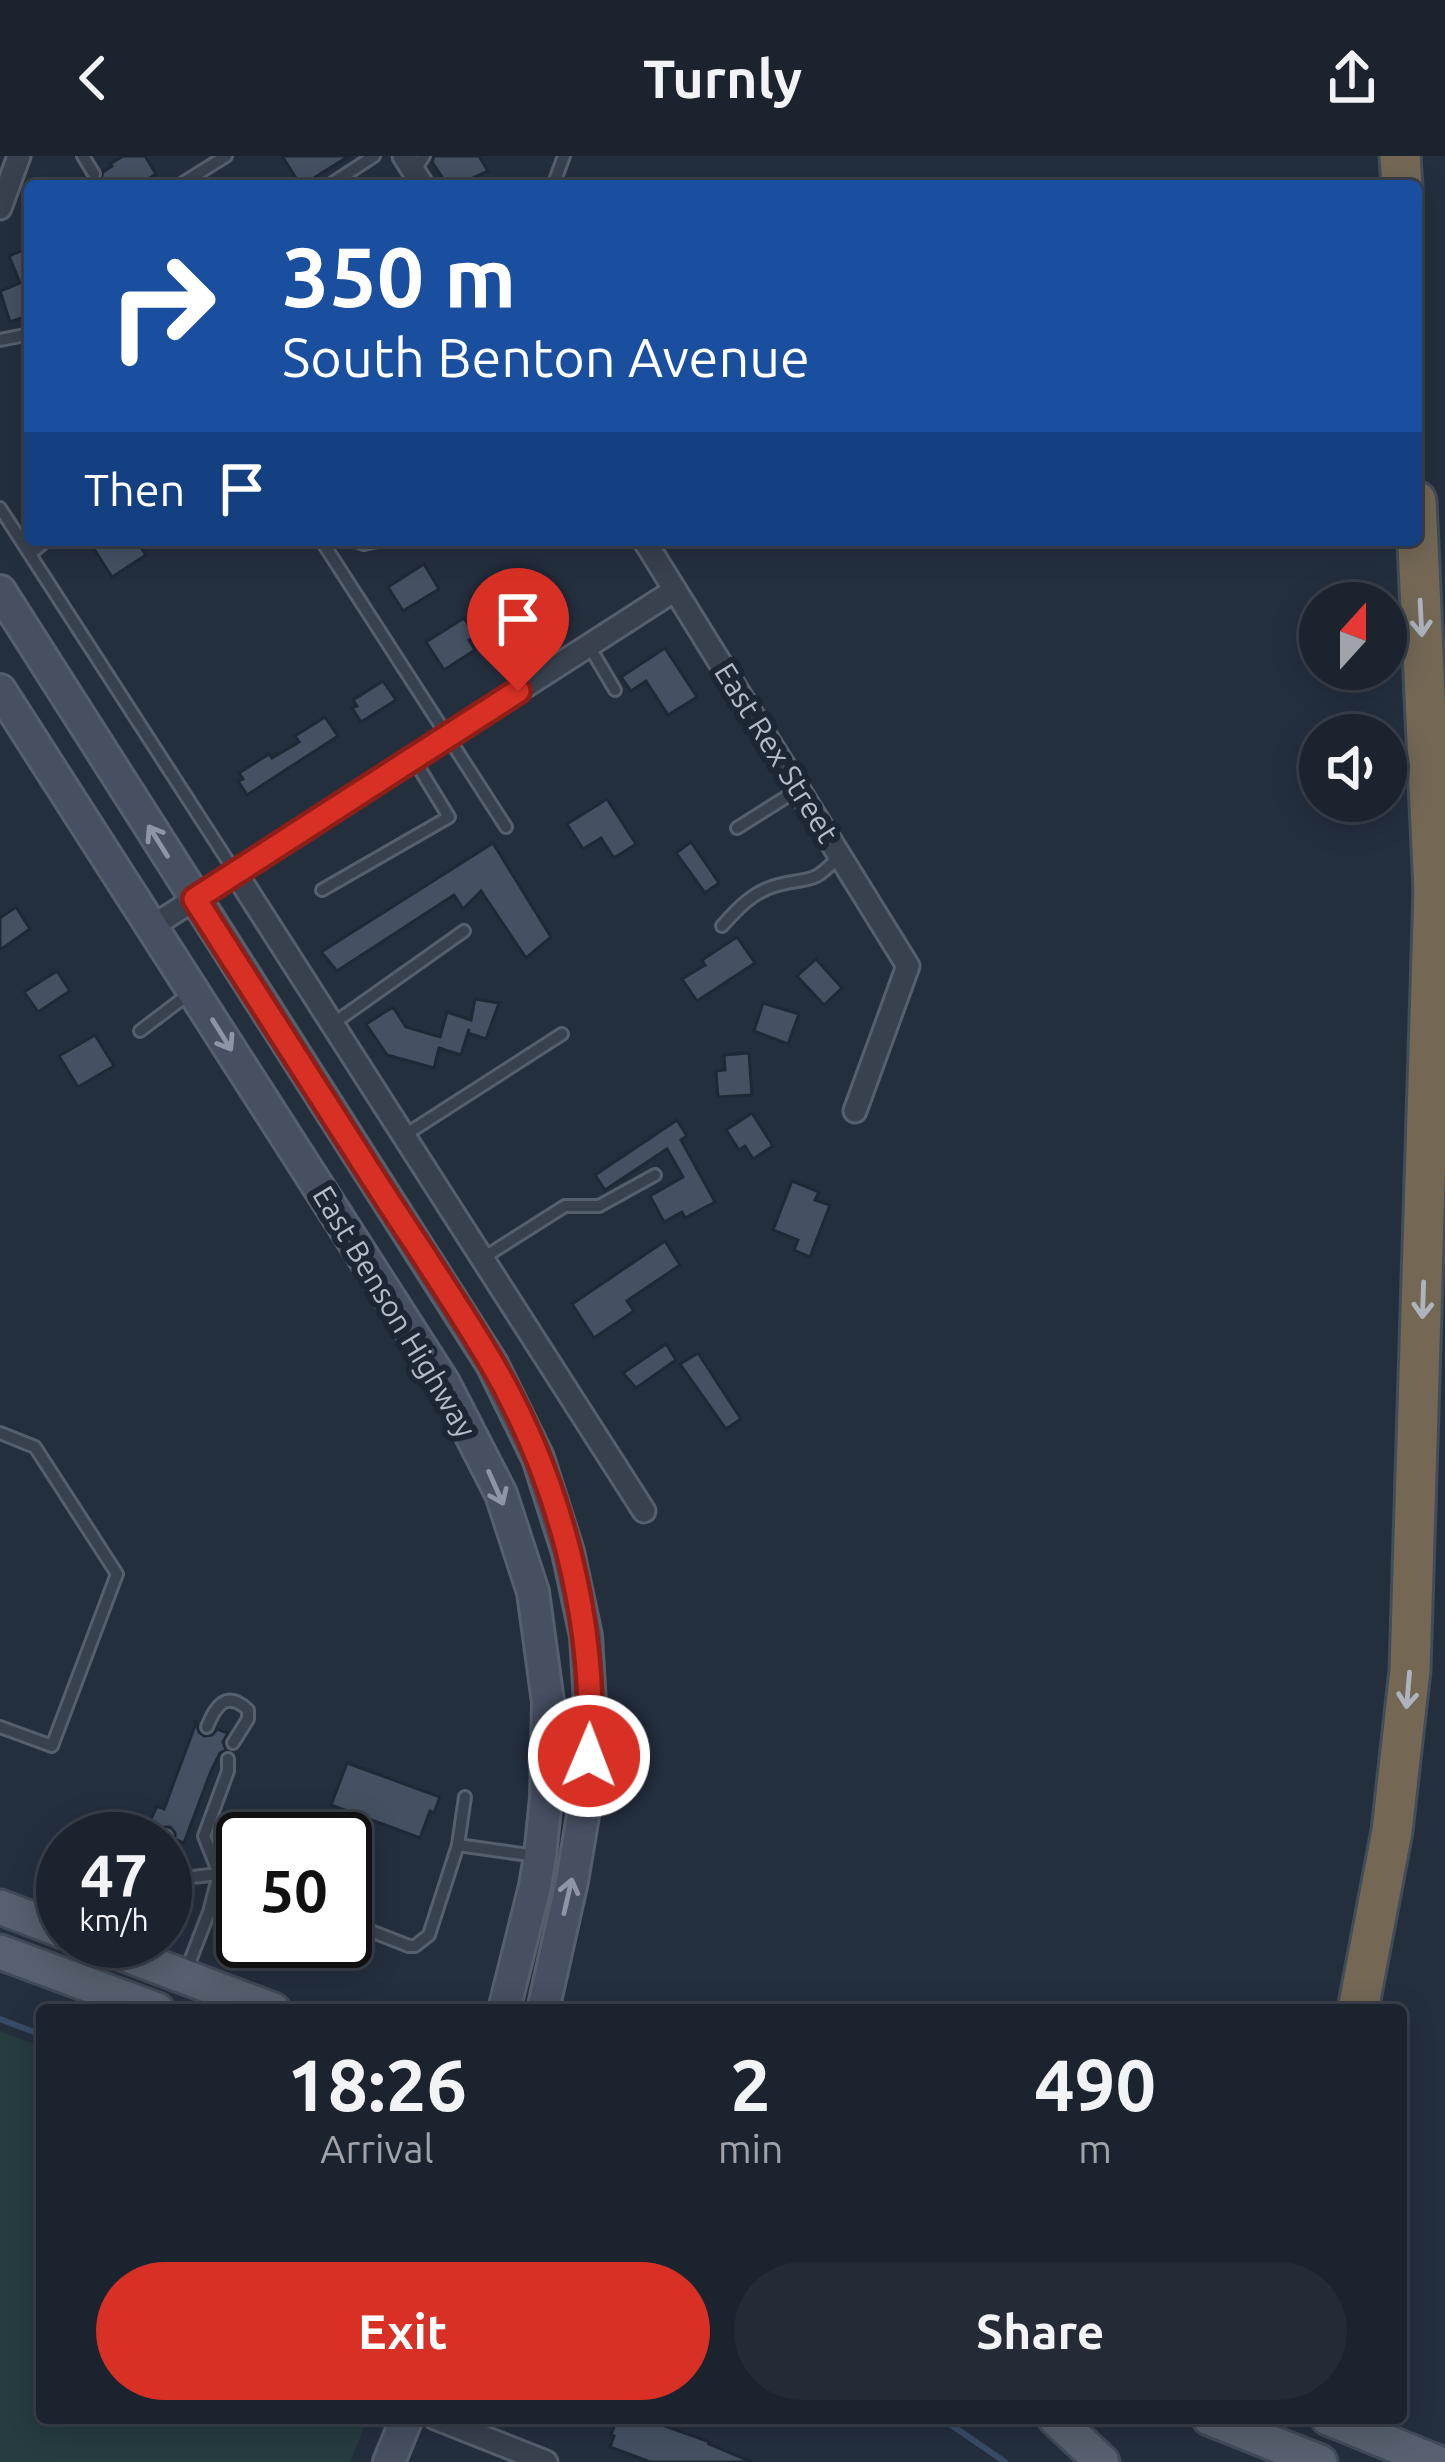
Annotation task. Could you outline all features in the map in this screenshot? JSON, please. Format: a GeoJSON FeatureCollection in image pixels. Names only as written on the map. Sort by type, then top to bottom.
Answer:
{"type":"FeatureCollection","features":[{"type":"Feature","properties":{"kind":"highway"},"geometry":{"type":"LineString","coordinates":[[1418,546],[1445,1133]]}},
{"type":"Feature","properties":{"kind":"highway"},"geometry":{"type":"LineString","coordinates":[[1359,2004],[1392,1831],[1410,1670],[1434,890]]}},
{"type":"Feature","properties":{"kind":"main road","name":"East Benson Highway"},"geometry":{"type":"LineString","coordinates":[[0,591],[492,1364],[538,1458],[568,1552],[586,1636],[591,1721],[587,1792],[543,2004]]}},
{"type":"Feature","properties":{"kind":"main road","name":"East Benson Highway"},"geometry":{"type":"LineString","coordinates":[[0,690],[443,1383],[501,1494],[533,1592],[548,1702],[546,1798],[535,1886],[506,2004]]}},
{"type":"Feature","properties":{"kind":"main road"},"geometry":{"type":"LineString","coordinates":[[0,1907],[36,1921]]}},
{"type":"Feature","properties":{"kind":"main road"},"geometry":{"type":"LineString","coordinates":[[0,1952],[141,2004]]}},
{"type":"Feature","properties":{"kind":"main road"},"geometry":{"type":"LineString","coordinates":[[160,1968],[257,2004]]}},
{"type":"Feature","properties":{"kind":"main road"},"geometry":{"type":"LineString","coordinates":[[389,2462],[404,2424]]}},
{"type":"Feature","properties":{"kind":"main road"},"geometry":{"type":"LineString","coordinates":[[1061,2424],[1102,2462]]}},
{"type":"Feature","properties":{"kind":"main road"},"geometry":{"type":"LineString","coordinates":[[1223,2424],[1320,2462]]}},
{"type":"Feature","properties":{"kind":"main road"},"geometry":{"type":"LineString","coordinates":[[1343,2424],[1436,2462]]}},
{"type":"Feature","properties":{"kind":"street"},"geometry":{"type":"LineString","coordinates":[[0,208],[20,156]]}},
{"type":"Feature","properties":{"kind":"street","name":"East Rex Street"},"geometry":{"type":"LineString","coordinates":[[648,546],[908,966],[854,1111]]}},
{"type":"Feature","properties":{"kind":"street"},"geometry":{"type":"LineString","coordinates":[[153,926],[676,590]]}},
{"type":"Feature","properties":{"kind":"street"},"geometry":{"type":"LineString","coordinates":[[236,872],[644,1511]]}},
{"type":"Feature","properties":{"kind":"street"},"geometry":{"type":"LineString","coordinates":[[450,2424],[546,2462]]}},
{"type":"Feature","properties":{"kind":"lane"},"geometry":{"type":"LineString","coordinates":[[83,156],[94,174]]}},
{"type":"Feature","properties":{"kind":"lane"},"geometry":{"type":"LineString","coordinates":[[188,180],[226,156]]}},
{"type":"Feature","properties":{"kind":"lane"},"geometry":{"type":"LineString","coordinates":[[337,180],[374,156]]}},
{"type":"Feature","properties":{"kind":"lane"},"geometry":{"type":"LineString","coordinates":[[0,508],[24,545]]}},
{"type":"Feature","properties":{"kind":"lane"},"geometry":{"type":"LineString","coordinates":[[25,546],[236,872]]}},
{"type":"Feature","properties":{"kind":"lane"},"geometry":{"type":"LineString","coordinates":[[30,554],[40,546]]}},
{"type":"Feature","properties":{"kind":"lane"},"geometry":{"type":"LineString","coordinates":[[325,546],[506,827]]}},
{"type":"Feature","properties":{"kind":"lane"},"geometry":{"type":"LineString","coordinates":[[589,646],[616,690]]}},
{"type":"Feature","properties":{"kind":"lane"},"geometry":{"type":"LineString","coordinates":[[322,890],[449,818],[413,758]]}},
{"type":"Feature","properties":{"kind":"lane"},"geometry":{"type":"LineString","coordinates":[[737,828],[799,789]]}},
{"type":"Feature","properties":{"kind":"lane"},"geometry":{"type":"LineString","coordinates":[[722,926],[760,892],[816,879],[840,856]]}},
{"type":"Feature","properties":{"kind":"lane"},"geometry":{"type":"LineString","coordinates":[[334,1024],[464,931]]}},
{"type":"Feature","properties":{"kind":"lane"},"geometry":{"type":"LineString","coordinates":[[140,1031],[194,990]]}},
{"type":"Feature","properties":{"kind":"lane"},"geometry":{"type":"LineString","coordinates":[[405,1136],[562,1034]]}},
{"type":"Feature","properties":{"kind":"lane"},"geometry":{"type":"LineString","coordinates":[[483,1258],[565,1206],[599,1206],[655,1175]]}},
{"type":"Feature","properties":{"kind":"lane"},"geometry":{"type":"LineString","coordinates":[[0,1433],[35,1448],[117,1574],[52,1746],[0,1727]]}},
{"type":"Feature","properties":{"kind":"lane"},"geometry":{"type":"LineString","coordinates":[[207,1727],[224,1702],[244,1706],[248,1719],[238,1744]]}},
{"type":"Feature","properties":{"kind":"lane"},"geometry":{"type":"LineString","coordinates":[[216,1866],[204,1836],[230,1764]]}},
{"type":"Feature","properties":{"kind":"lane"},"geometry":{"type":"LineString","coordinates":[[372,1932],[409,1946],[429,1935],[458,1845],[465,1797]]}},
{"type":"Feature","properties":{"kind":"lane"},"geometry":{"type":"LineString","coordinates":[[458,1845],[539,1856]]}},
{"type":"Feature","properties":{"kind":"lane"},"geometry":{"type":"LineString","coordinates":[[184,1977],[216,1884]]}},
{"type":"Feature","properties":{"kind":"green space"},"geometry":{"type":"Polygon","coordinates":[[[0,2031],[36,2045],[36,2424],[366,2424],[350,2462],[0,2462],[0,2031]]]}},
{"type":"Feature","properties":{"kind":"building"},"geometry":{"type":"Polygon","coordinates":[[[123,156],[145,156],[156,174],[146,180],[101,180],[110,164],[123,156]]]}},
{"type":"Feature","properties":{"kind":"building"},"geometry":{"type":"Polygon","coordinates":[[[282,156],[349,156],[311,180],[297,180],[282,156]]]}},
{"type":"Feature","properties":{"kind":"building"},"geometry":{"type":"Polygon","coordinates":[[[434,156],[479,156],[488,171],[468,180],[444,180],[432,162],[434,156]]]}},
{"type":"Feature","properties":{"kind":"building"},"geometry":{"type":"Polygon","coordinates":[[[24,250],[24,317],[10,322],[0,291],[20,283],[9,256],[24,250]]]}},
{"type":"Feature","properties":{"kind":"building"},"geometry":{"type":"Polygon","coordinates":[[[92,546],[140,546],[146,555],[112,577],[92,546]]]}},
{"type":"Feature","properties":{"kind":"building"},"geometry":{"type":"Polygon","coordinates":[[[424,564],[439,589],[403,611],[388,587],[424,564]]]}},
{"type":"Feature","properties":{"kind":"building"},"geometry":{"type":"Polygon","coordinates":[[[525,590],[538,609],[506,630],[493,611],[525,590]]]}},
{"type":"Feature","properties":{"kind":"building"},"geometry":{"type":"Polygon","coordinates":[[[464,618],[476,636],[469,640],[475,650],[444,670],[426,642],[464,618]]]}},
{"type":"Feature","properties":{"kind":"building"},"geometry":{"type":"Polygon","coordinates":[[[665,648],[697,697],[668,715],[646,681],[631,691],[621,677],[665,648]]]}},
{"type":"Feature","properties":{"kind":"building"},"geometry":{"type":"Polygon","coordinates":[[[383,681],[396,700],[361,722],[352,708],[357,706],[353,700],[383,681]]]}},
{"type":"Feature","properties":{"kind":"building"},"geometry":{"type":"Polygon","coordinates":[[[325,717],[338,736],[247,795],[238,781],[243,779],[239,773],[299,742],[295,736],[325,717]]]}},
{"type":"Feature","properties":{"kind":"building"},"geometry":{"type":"Polygon","coordinates":[[[607,799],[636,844],[614,858],[601,838],[583,849],[567,824],[607,799]]]}},
{"type":"Feature","properties":{"kind":"building"},"geometry":{"type":"Polygon","coordinates":[[[691,842],[719,883],[705,893],[676,853],[691,842]]]}},
{"type":"Feature","properties":{"kind":"building"},"geometry":{"type":"Polygon","coordinates":[[[493,843],[551,937],[526,958],[481,891],[463,909],[454,895],[337,971],[321,952],[493,843]]]}},
{"type":"Feature","properties":{"kind":"building"},"geometry":{"type":"Polygon","coordinates":[[[16,907],[30,929],[0,950],[0,918],[16,907]]]}},
{"type":"Feature","properties":{"kind":"building"},"geometry":{"type":"Polygon","coordinates":[[[737,937],[755,963],[697,1001],[682,979],[737,937]]]}},
{"type":"Feature","properties":{"kind":"building"},"geometry":{"type":"Polygon","coordinates":[[[816,959],[842,988],[824,1005],[797,976],[816,959]]]}},
{"type":"Feature","properties":{"kind":"building"},"geometry":{"type":"Polygon","coordinates":[[[57,971],[70,991],[38,1012],[24,992],[57,971]]]}},
{"type":"Feature","properties":{"kind":"building"},"geometry":{"type":"Polygon","coordinates":[[[475,999],[499,1003],[486,1039],[468,1033],[469,1029],[461,1055],[439,1048],[434,1068],[387,1055],[366,1024],[393,1007],[406,1027],[440,1037],[447,1012],[471,1020],[475,999]]]}},
{"type":"Feature","properties":{"kind":"building"},"geometry":{"type":"Polygon","coordinates":[[[763,1003],[799,1014],[788,1044],[754,1031],[763,1003]]]}},
{"type":"Feature","properties":{"kind":"building"},"geometry":{"type":"Polygon","coordinates":[[[95,1035],[114,1066],[78,1087],[59,1056],[95,1035]]]}},
{"type":"Feature","properties":{"kind":"building"},"geometry":{"type":"Polygon","coordinates":[[[749,1053],[752,1095],[718,1097],[716,1071],[725,1070],[724,1055],[749,1053]]]}},
{"type":"Feature","properties":{"kind":"building"},"geometry":{"type":"Polygon","coordinates":[[[752,1113],[773,1146],[753,1159],[745,1146],[739,1150],[726,1130],[752,1113]]]}},
{"type":"Feature","properties":{"kind":"building"},"geometry":{"type":"Polygon","coordinates":[[[677,1120],[687,1136],[681,1140],[715,1202],[685,1218],[682,1212],[664,1222],[650,1196],[683,1177],[667,1149],[605,1190],[595,1175],[677,1120]]]}},
{"type":"Feature","properties":{"kind":"building"},"geometry":{"type":"Polygon","coordinates":[[[792,1181],[819,1192],[815,1200],[830,1205],[810,1257],[794,1250],[798,1240],[773,1230],[792,1181]]]}},
{"type":"Feature","properties":{"kind":"building"},"geometry":{"type":"Polygon","coordinates":[[[665,1241],[680,1265],[627,1301],[634,1311],[594,1338],[572,1304],[665,1241]]]}},
{"type":"Feature","properties":{"kind":"building"},"geometry":{"type":"Polygon","coordinates":[[[666,1344],[676,1360],[636,1388],[623,1373],[666,1344]]]}},
{"type":"Feature","properties":{"kind":"building"},"geometry":{"type":"Polygon","coordinates":[[[698,1353],[741,1419],[726,1429],[680,1364],[698,1353]]]}},
{"type":"Feature","properties":{"kind":"building"},"geometry":{"type":"Polygon","coordinates":[[[196,1723],[204,1736],[217,1729],[228,1733],[223,1742],[226,1750],[211,1771],[192,1822],[192,1812],[154,1812],[157,1806],[164,1809],[196,1723]]]}},
{"type":"Feature","properties":{"kind":"building"},"geometry":{"type":"Polygon","coordinates":[[[347,1763],[440,1797],[420,1838],[372,1820],[372,1812],[350,1812],[331,1805],[347,1763]]]}},
{"type":"Feature","properties":{"kind":"building"},"geometry":{"type":"Polygon","coordinates":[[[615,2424],[660,2424],[752,2462],[650,2462],[610,2447],[615,2424]]]}},
{"type":"Feature","properties":{"kind":"waterway"},"geometry":{"type":"LineString","coordinates":[[0,2019],[36,2033]]}},
{"type":"Feature","properties":{"kind":"waterway"},"geometry":{"type":"LineString","coordinates":[[950,2424],[1005,2462]]}},
{"type":"Feature","properties":{"kind":"route"},"geometry":{"type":"LineString","coordinates":[[518,691],[195,899],[492,1364],[538,1458],[568,1552],[586,1636],[589,1756]]}}]}
